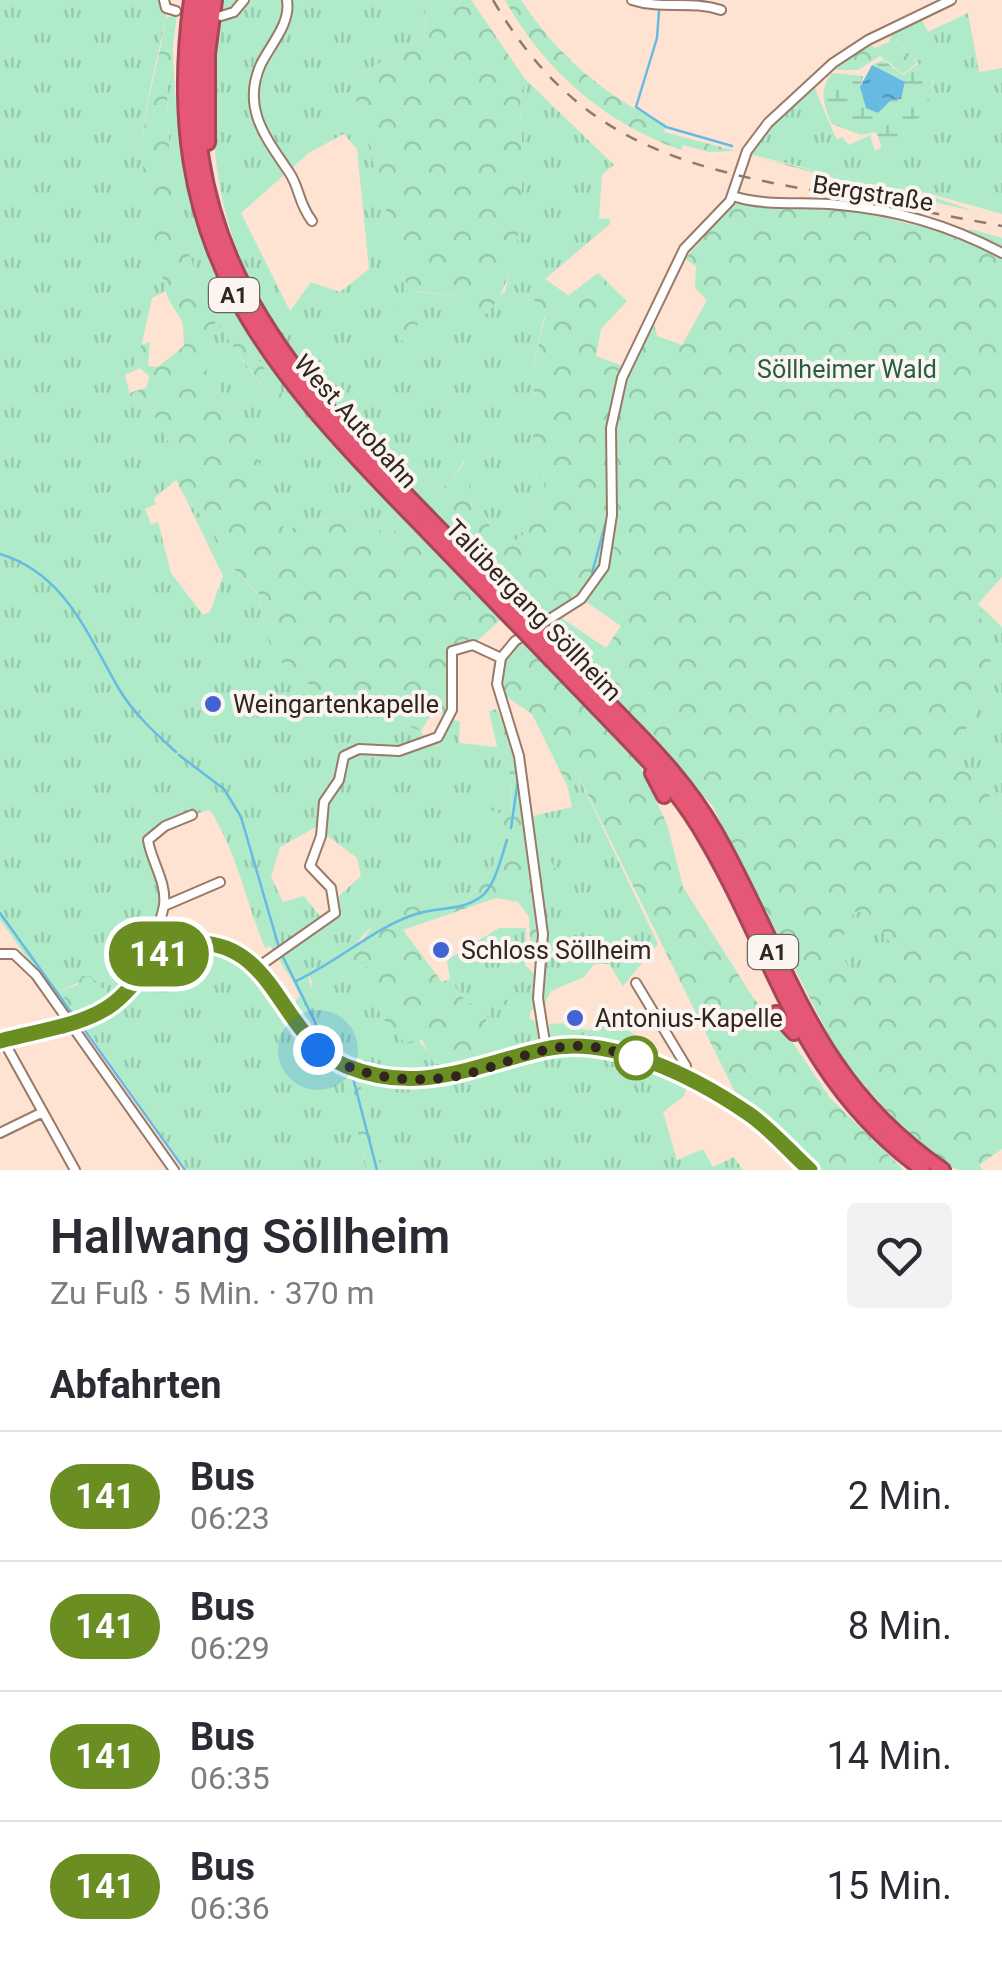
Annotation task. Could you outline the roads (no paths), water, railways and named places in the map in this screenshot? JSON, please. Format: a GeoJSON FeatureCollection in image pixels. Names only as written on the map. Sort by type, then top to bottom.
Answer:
{"type":"FeatureCollection","features":[{"type":"Feature","properties":{"kind":"highway","name":"West Autobahn"},"geometry":{"type":"LineString","coordinates":[[191,0],[184,76],[187,133],[198,195],[222,270],[270,358],[304,403],[425,522]]}},
{"type":"Feature","properties":{"kind":"highway","name":"West Autobahn"},"geometry":{"type":"LineString","coordinates":[[214,5],[208,69],[207,180],[235,270],[274,344],[334,420],[425,522]]}},
{"type":"Feature","properties":{"kind":"highway","name":"Talübergang Söllheim"},"geometry":{"type":"LineString","coordinates":[[425,522],[619,722]]}},
{"type":"Feature","properties":{"kind":"highway","name":"A1"},"geometry":{"type":"LineString","coordinates":[[619,722],[634,746],[672,788],[708,842],[808,1046],[854,1108],[923,1170]]}},
{"type":"Feature","properties":{"kind":"highway","name":"A1"},"geometry":{"type":"LineString","coordinates":[[619,722],[680,780],[708,819],[797,1002],[830,1059],[881,1120],[943,1170]]}},
{"type":"Feature","properties":{"kind":"highway"},"geometry":{"type":"LineString","coordinates":[[634,746],[664,796]]}},
{"type":"Feature","properties":{"kind":"highway"},"geometry":{"type":"LineString","coordinates":[[776,1012],[808,1046]]}},
{"type":"Feature","properties":{"kind":"street"},"geometry":{"type":"LineString","coordinates":[[164,0],[166,8],[176,11]]}},
{"type":"Feature","properties":{"kind":"street"},"geometry":{"type":"LineString","coordinates":[[214,5],[234,12],[244,0]]}},
{"type":"Feature","properties":{"kind":"street"},"geometry":{"type":"LineString","coordinates":[[287,0],[286,19],[258,74],[256,118],[266,143],[290,172],[299,205],[312,221]]}},
{"type":"Feature","properties":{"kind":"street"},"geometry":{"type":"LineString","coordinates":[[632,0],[655,5],[698,2],[721,10]]}},
{"type":"Feature","properties":{"kind":"street"},"geometry":{"type":"LineString","coordinates":[[546,1048],[538,998],[542,934],[524,820],[519,756],[496,684],[501,658],[515,641],[569,609],[598,580],[610,532],[611,428],[628,360],[684,250],[732,196],[751,145],[833,62],[868,40],[952,0]]}},
{"type":"Feature","properties":{"kind":"street","name":"Bergstraße"},"geometry":{"type":"LineString","coordinates":[[732,196],[844,205],[910,217],[954,228],[1002,253]]}},
{"type":"Feature","properties":{"kind":"street"},"geometry":{"type":"LineString","coordinates":[[258,967],[335,913],[331,888],[310,866],[310,858],[321,836],[324,802],[339,780],[344,756],[359,749],[399,751],[438,737],[452,710],[452,651],[473,645],[501,658]]}},
{"type":"Feature","properties":{"kind":"street"},"geometry":{"type":"LineString","coordinates":[[158,955],[157,921],[164,906],[161,874],[148,840],[164,826],[192,815]]}},
{"type":"Feature","properties":{"kind":"street"},"geometry":{"type":"LineString","coordinates":[[164,906],[220,882]]}},
{"type":"Feature","properties":{"kind":"street"},"geometry":{"type":"LineString","coordinates":[[75,1170],[2,1041],[84,1017],[115,1002],[158,955],[177,946],[217,945],[258,967],[308,1042],[330,1059],[358,1070],[397,1078],[462,1075],[546,1048],[604,1048],[684,1079],[751,1116],[810,1170]]}},
{"type":"Feature","properties":{"kind":"street"},"geometry":{"type":"LineString","coordinates":[[0,954],[19,957],[174,1170]]}},
{"type":"Feature","properties":{"kind":"street"},"geometry":{"type":"LineString","coordinates":[[636,984],[686,1066],[684,1079]]}},
{"type":"Feature","properties":{"kind":"street"},"geometry":{"type":"LineString","coordinates":[[0,1133],[43,1112]]}},
{"type":"Feature","properties":{"kind":"water"},"geometry":{"type":"Polygon","coordinates":[[[872,65],[905,82],[901,99],[891,100],[878,113],[866,108],[860,87],[872,65]]]}},
{"type":"Feature","properties":{"kind":"waterway"},"geometry":{"type":"LineString","coordinates":[[659,11],[657,38],[636,107],[666,127],[732,146]]}},
{"type":"Feature","properties":{"kind":"waterway"},"geometry":{"type":"LineString","coordinates":[[592,573],[605,525]]}},
{"type":"Feature","properties":{"kind":"waterway"},"geometry":{"type":"LineString","coordinates":[[0,554],[23,563],[58,592],[73,609],[125,698],[176,752]]}},
{"type":"Feature","properties":{"kind":"waterway"},"geometry":{"type":"LineString","coordinates":[[179,755],[224,789],[241,817],[280,951]]}},
{"type":"Feature","properties":{"kind":"waterway"},"geometry":{"type":"LineString","coordinates":[[511,828],[518,780]]}},
{"type":"Feature","properties":{"kind":"waterway"},"geometry":{"type":"LineString","coordinates":[[296,981],[401,920],[467,904],[482,896],[494,878],[507,840]]}},
{"type":"Feature","properties":{"kind":"waterway"},"geometry":{"type":"LineString","coordinates":[[0,913],[76,1019]]}},
{"type":"Feature","properties":{"kind":"waterway"},"geometry":{"type":"LineString","coordinates":[[283,957],[319,1030],[346,1060]]}},
{"type":"Feature","properties":{"kind":"waterway"},"geometry":{"type":"LineString","coordinates":[[81,1025],[185,1170]]}},
{"type":"Feature","properties":{"kind":"waterway"},"geometry":{"type":"LineString","coordinates":[[352,1074],[377,1170]]}},
{"type":"Feature","properties":{"kind":"railway"},"geometry":{"type":"LineString","coordinates":[[493,0],[524,47],[557,84],[593,114],[631,138],[673,156],[768,182],[1002,226]]}},
{"type":"Feature","properties":{"kind":"place","name":"Weingartenkapelle"},"geometry":{"type":"Point","coordinates":[213,704]}},
{"type":"Feature","properties":{"kind":"place","name":"Schloss Söllheim"},"geometry":{"type":"Point","coordinates":[441,950]}},
{"type":"Feature","properties":{"kind":"place","name":"Antonius-Kapelle"},"geometry":{"type":"Point","coordinates":[575,1018]}},
{"type":"Feature","properties":{"kind":"park label","name":"Söllheimer Wald"},"geometry":{"type":"Point","coordinates":[847,369]}}]}
